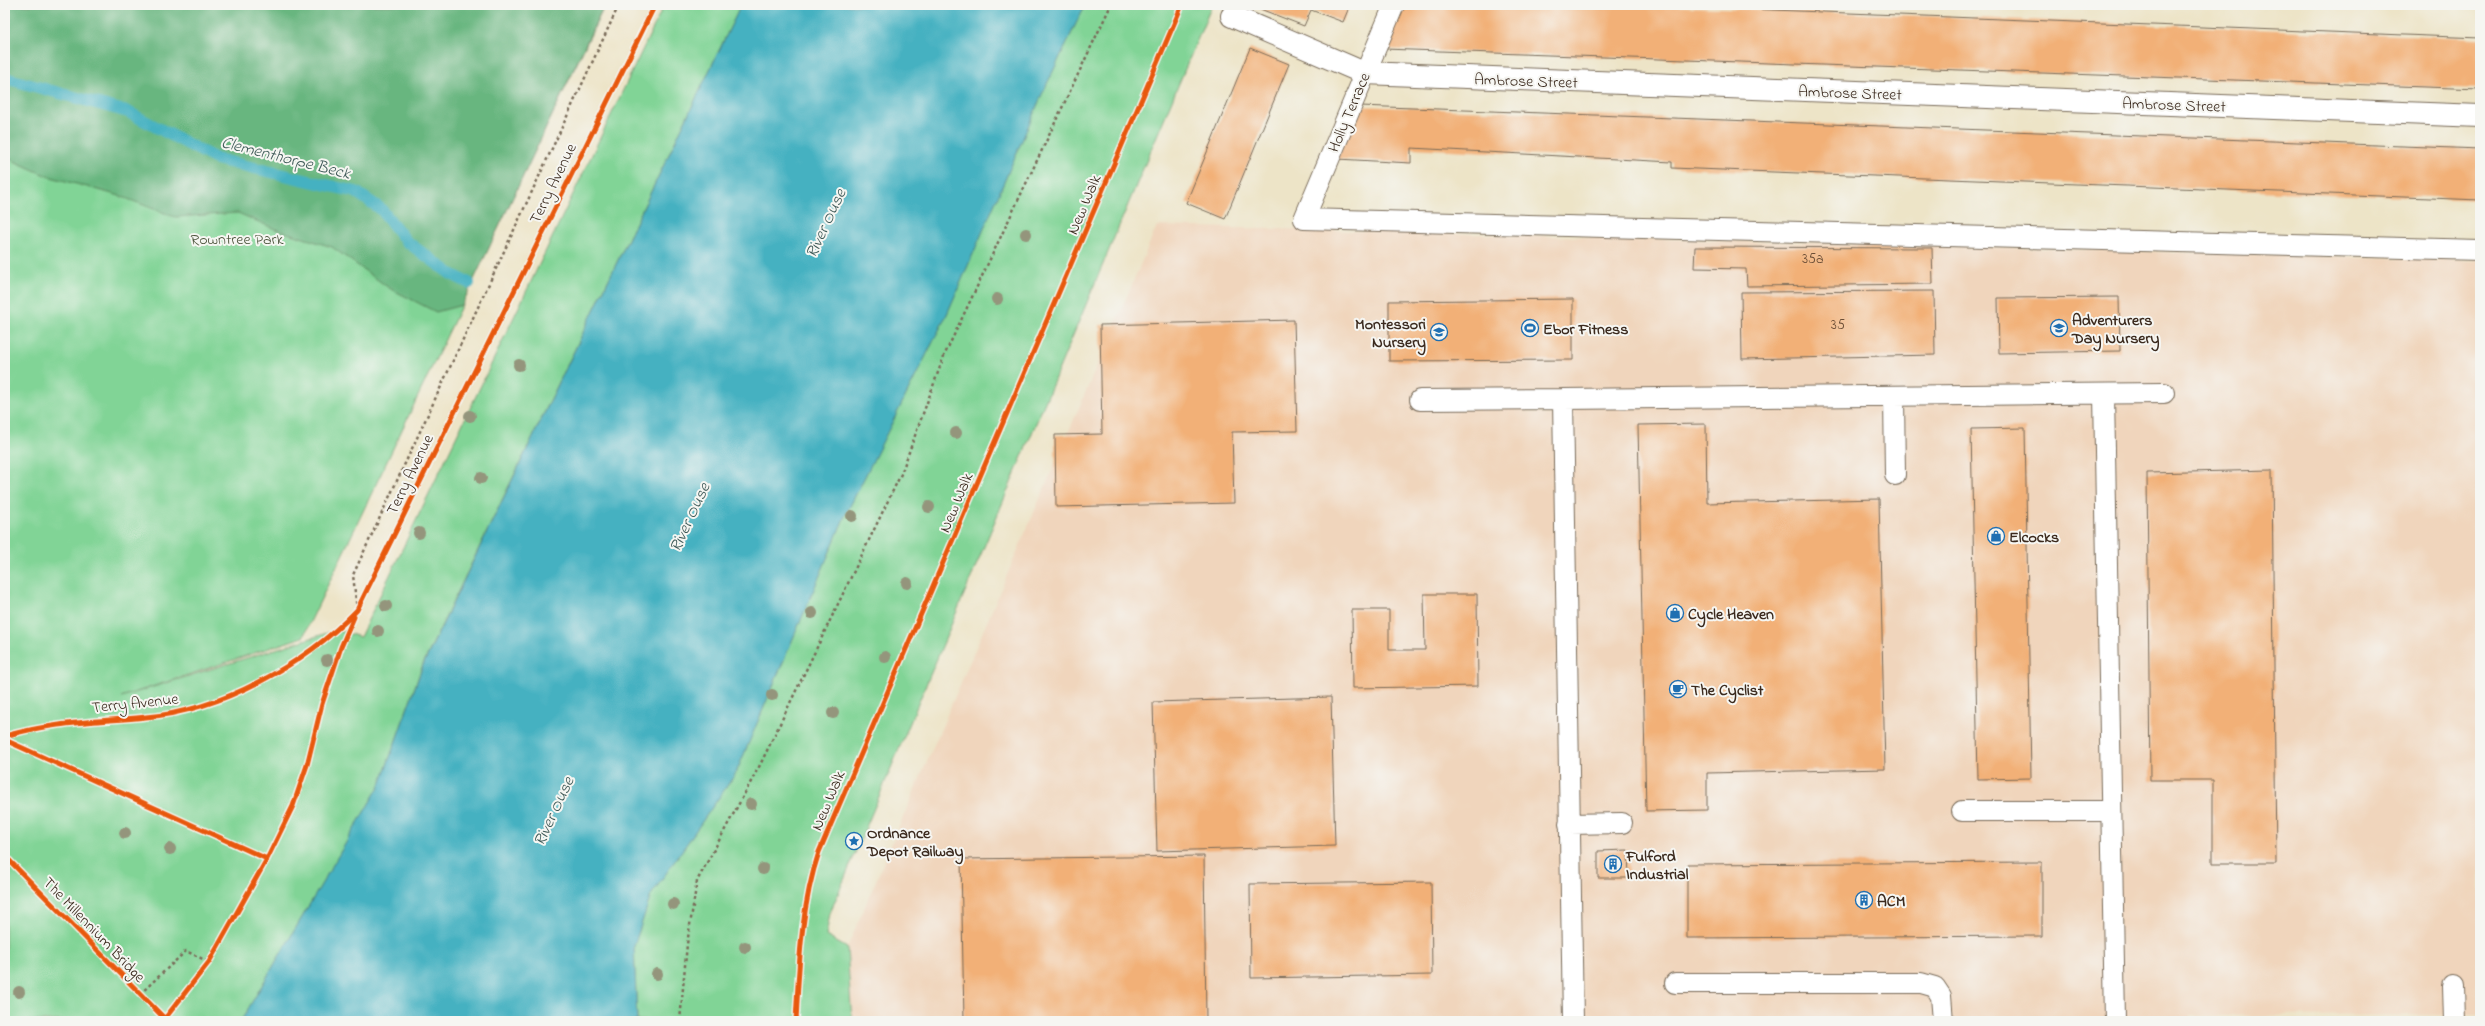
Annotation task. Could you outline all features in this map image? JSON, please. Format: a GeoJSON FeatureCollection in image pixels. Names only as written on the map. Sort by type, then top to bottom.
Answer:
{"type":"FeatureCollection","features":[{"type":"Feature","properties":{"kind":"street","name":"Ambrose Street"},"geometry":{"type":"LineString","coordinates":[[1232,16],[1364,73],[2480,116]]}},
{"type":"Feature","properties":{"kind":"lane","name":"Holly Terrace"},"geometry":{"type":"LineString","coordinates":[[1394,5],[1364,73],[1304,219],[2480,250]]}},
{"type":"Feature","properties":{"kind":"lane"},"geometry":{"type":"LineString","coordinates":[[1420,400],[2164,393]]}},
{"type":"Feature","properties":{"kind":"lane"},"geometry":{"type":"LineString","coordinates":[[2104,394],[2115,1021]]}},
{"type":"Feature","properties":{"kind":"lane"},"geometry":{"type":"LineString","coordinates":[[1894,396],[1895,475]]}},
{"type":"Feature","properties":{"kind":"lane"},"geometry":{"type":"LineString","coordinates":[[1563,399],[1573,1021]]}},
{"type":"Feature","properties":{"kind":"lane"},"geometry":{"type":"LineString","coordinates":[[1962,811],[2111,811]]}},
{"type":"Feature","properties":{"kind":"lane"},"geometry":{"type":"LineString","coordinates":[[1570,824],[1622,823]]}},
{"type":"Feature","properties":{"kind":"lane"},"geometry":{"type":"LineString","coordinates":[[1676,983],[1921,983],[1935,986],[1941,996],[1943,1021]]}},
{"type":"Feature","properties":{"kind":"lane"},"geometry":{"type":"LineString","coordinates":[[2453,986],[2454,1021]]}},
{"type":"Feature","properties":{"kind":"path"},"geometry":{"type":"LineString","coordinates":[[357,610],[353,575],[619,5]]}},
{"type":"Feature","properties":{"kind":"path"},"geometry":{"type":"LineString","coordinates":[[680,1021],[687,944],[697,881],[760,765],[901,474],[944,356],[1111,5]]}},
{"type":"Feature","properties":{"kind":"path"},"geometry":{"type":"LineString","coordinates":[[353,615],[364,596]]}},
{"type":"Feature","properties":{"kind":"path"},"geometry":{"type":"LineString","coordinates":[[140,994],[176,958],[186,951],[209,962]]}},
{"type":"Feature","properties":{"kind":"path"},"geometry":{"type":"LineString","coordinates":[[204,968],[212,955]]}},
{"type":"Feature","properties":{"kind":"shaded area"},"geometry":{"type":"Polygon","coordinates":[[[1157,226],[2480,260],[2480,1015],[2190,1016],[2190,1021],[852,1021],[847,948],[1157,226]]]}},
{"type":"Feature","properties":{"kind":"green space","name":"Rowntree Park"},"geometry":{"type":"Polygon","coordinates":[[[5,5],[605,5],[303,637],[121,697],[337,630],[360,637],[664,5],[741,5],[423,664],[380,785],[241,1021],[5,1021],[5,5]]]}},
{"type":"Feature","properties":{"kind":"green space"},"geometry":{"type":"Polygon","coordinates":[[[5,5],[604,5],[462,305],[436,312],[389,288],[332,247],[275,229],[238,213],[175,217],[120,196],[47,176],[5,157],[5,5]]]}},
{"type":"Feature","properties":{"kind":"green space"},"geometry":{"type":"Polygon","coordinates":[[[1085,5],[1212,5],[830,913],[826,936],[847,948],[852,1021],[637,1021],[634,946],[651,895],[736,773],[844,518],[947,314],[1043,92],[1085,5]]]}},
{"type":"Feature","properties":{"kind":"water","name":"River Ouse"},"geometry":{"type":"Polygon","coordinates":[[[741,5],[1085,5],[1043,92],[947,314],[844,518],[736,773],[651,895],[634,946],[637,1021],[241,1021],[380,785],[423,665],[741,5]]]}},
{"type":"Feature","properties":{"kind":"building"},"geometry":{"type":"Polygon","coordinates":[[[1255,5],[1350,5],[1343,22],[1311,10],[1304,26],[1255,7],[1255,5]]]}},
{"type":"Feature","properties":{"kind":"building"},"geometry":{"type":"Polygon","coordinates":[[[1402,5],[1646,5],[2480,38],[2480,89],[1384,49],[1402,5]]]}},
{"type":"Feature","properties":{"kind":"building"},"geometry":{"type":"Polygon","coordinates":[[[1250,48],[1289,64],[1225,219],[1186,203],[1250,48]]]}},
{"type":"Feature","properties":{"kind":"building"},"geometry":{"type":"Polygon","coordinates":[[[1360,106],[2480,149],[2480,200],[1672,168],[1672,162],[1411,148],[1411,163],[1337,159],[1360,106]]]}},
{"type":"Feature","properties":{"kind":"building"},"geometry":{"type":"Polygon","coordinates":[[[1695,247],[1932,248],[1933,284],[1747,286],[1746,269],[1694,268],[1695,247]]]}},
{"type":"Feature","properties":{"kind":"building"},"geometry":{"type":"Polygon","coordinates":[[[1934,291],[1935,355],[1742,359],[1741,292],[1934,291]]]}},
{"type":"Feature","properties":{"kind":"building"},"geometry":{"type":"Polygon","coordinates":[[[2119,297],[2120,351],[1999,353],[1998,298],[2119,297]]]}},
{"type":"Feature","properties":{"kind":"building"},"geometry":{"type":"Polygon","coordinates":[[[1573,299],[1573,360],[1389,361],[1389,301],[1573,299]]]}},
{"type":"Feature","properties":{"kind":"building"},"geometry":{"type":"Polygon","coordinates":[[[1294,320],[1297,431],[1232,432],[1234,503],[1056,507],[1055,435],[1102,434],[1100,325],[1294,320]]]}},
{"type":"Feature","properties":{"kind":"building"},"geometry":{"type":"Polygon","coordinates":[[[1706,424],[1707,503],[1879,499],[1885,769],[1707,773],[1707,810],[1646,811],[1638,425],[1706,424]]]}},
{"type":"Feature","properties":{"kind":"building"},"geometry":{"type":"Polygon","coordinates":[[[2025,428],[2031,778],[1978,779],[1971,429],[2025,428]]]}},
{"type":"Feature","properties":{"kind":"building"},"geometry":{"type":"Polygon","coordinates":[[[2272,470],[2276,863],[2213,863],[2213,780],[2150,780],[2147,473],[2272,470]]]}},
{"type":"Feature","properties":{"kind":"building"},"geometry":{"type":"Polygon","coordinates":[[[1424,594],[1477,594],[1478,686],[1353,688],[1352,610],[1389,610],[1389,650],[1425,650],[1424,594]]]}},
{"type":"Feature","properties":{"kind":"building"},"geometry":{"type":"Polygon","coordinates":[[[1331,697],[1335,846],[1157,851],[1153,702],[1331,697]]]}},
{"type":"Feature","properties":{"kind":"building","name":"Fulford Industrial"},"geometry":{"type":"Polygon","coordinates":[[[1628,850],[1629,878],[1598,878],[1598,851],[1628,850]]]}},
{"type":"Feature","properties":{"kind":"building"},"geometry":{"type":"Polygon","coordinates":[[[1204,856],[1206,1021],[964,1021],[961,859],[1204,856]]]}},
{"type":"Feature","properties":{"kind":"building","name":"ACM"},"geometry":{"type":"Polygon","coordinates":[[[2042,862],[2042,936],[1687,938],[1687,864],[2042,862]]]}},
{"type":"Feature","properties":{"kind":"building"},"geometry":{"type":"Polygon","coordinates":[[[1431,882],[1432,975],[1251,978],[1250,884],[1431,882]]]}},
{"type":"Feature","properties":{"kind":"waterway","name":"Clementhorpe Beck"},"geometry":{"type":"LineString","coordinates":[[5,78],[128,112],[216,159],[356,192],[381,209],[406,241],[451,274],[469,283]]}},
{"type":"Feature","properties":{"kind":"cycle path","name":"Terry Avenue"},"geometry":{"type":"LineString","coordinates":[[5,736],[23,731],[58,725],[174,713],[232,695],[260,682],[313,649],[357,610],[655,5]]}},
{"type":"Feature","properties":{"kind":"cycle path","name":"New Walk"},"geometry":{"type":"LineString","coordinates":[[796,1021],[802,935],[808,893],[819,852],[1182,5]]}},
{"type":"Feature","properties":{"kind":"cycle path"},"geometry":{"type":"LineString","coordinates":[[163,1021],[209,962],[267,859],[293,806],[307,765],[322,704],[341,647],[354,617]]}},
{"type":"Feature","properties":{"kind":"cycle path"},"geometry":{"type":"LineString","coordinates":[[5,740],[267,859]]}},
{"type":"Feature","properties":{"kind":"cycle path","name":"The Millennium Bridge"},"geometry":{"type":"LineString","coordinates":[[5,856],[167,1021]]}},
{"type":"Feature","properties":{"kind":"place","name":"Ebor Fitness"},"geometry":{"type":"Point","coordinates":[1530,328]}},
{"type":"Feature","properties":{"kind":"place","name":"Adventurers Day Nursery"},"geometry":{"type":"Point","coordinates":[2059,328]}},
{"type":"Feature","properties":{"kind":"place","name":"Montessori Nursery"},"geometry":{"type":"Point","coordinates":[1439,332]}},
{"type":"Feature","properties":{"kind":"place","name":"Elcocks"},"geometry":{"type":"Point","coordinates":[1996,536]}},
{"type":"Feature","properties":{"kind":"place","name":"Cycle Heaven"},"geometry":{"type":"Point","coordinates":[1675,613]}},
{"type":"Feature","properties":{"kind":"place","name":"The Cyclist"},"geometry":{"type":"Point","coordinates":[1678,689]}},
{"type":"Feature","properties":{"kind":"place","name":"Ordnance Depot Railway"},"geometry":{"type":"Point","coordinates":[854,841]}},
{"type":"Feature","properties":{"kind":"place","name":"Fulford Industrial"},"geometry":{"type":"Point","coordinates":[1613,864]}},
{"type":"Feature","properties":{"kind":"place","name":"ACM"},"geometry":{"type":"Point","coordinates":[1864,900]}}]}
